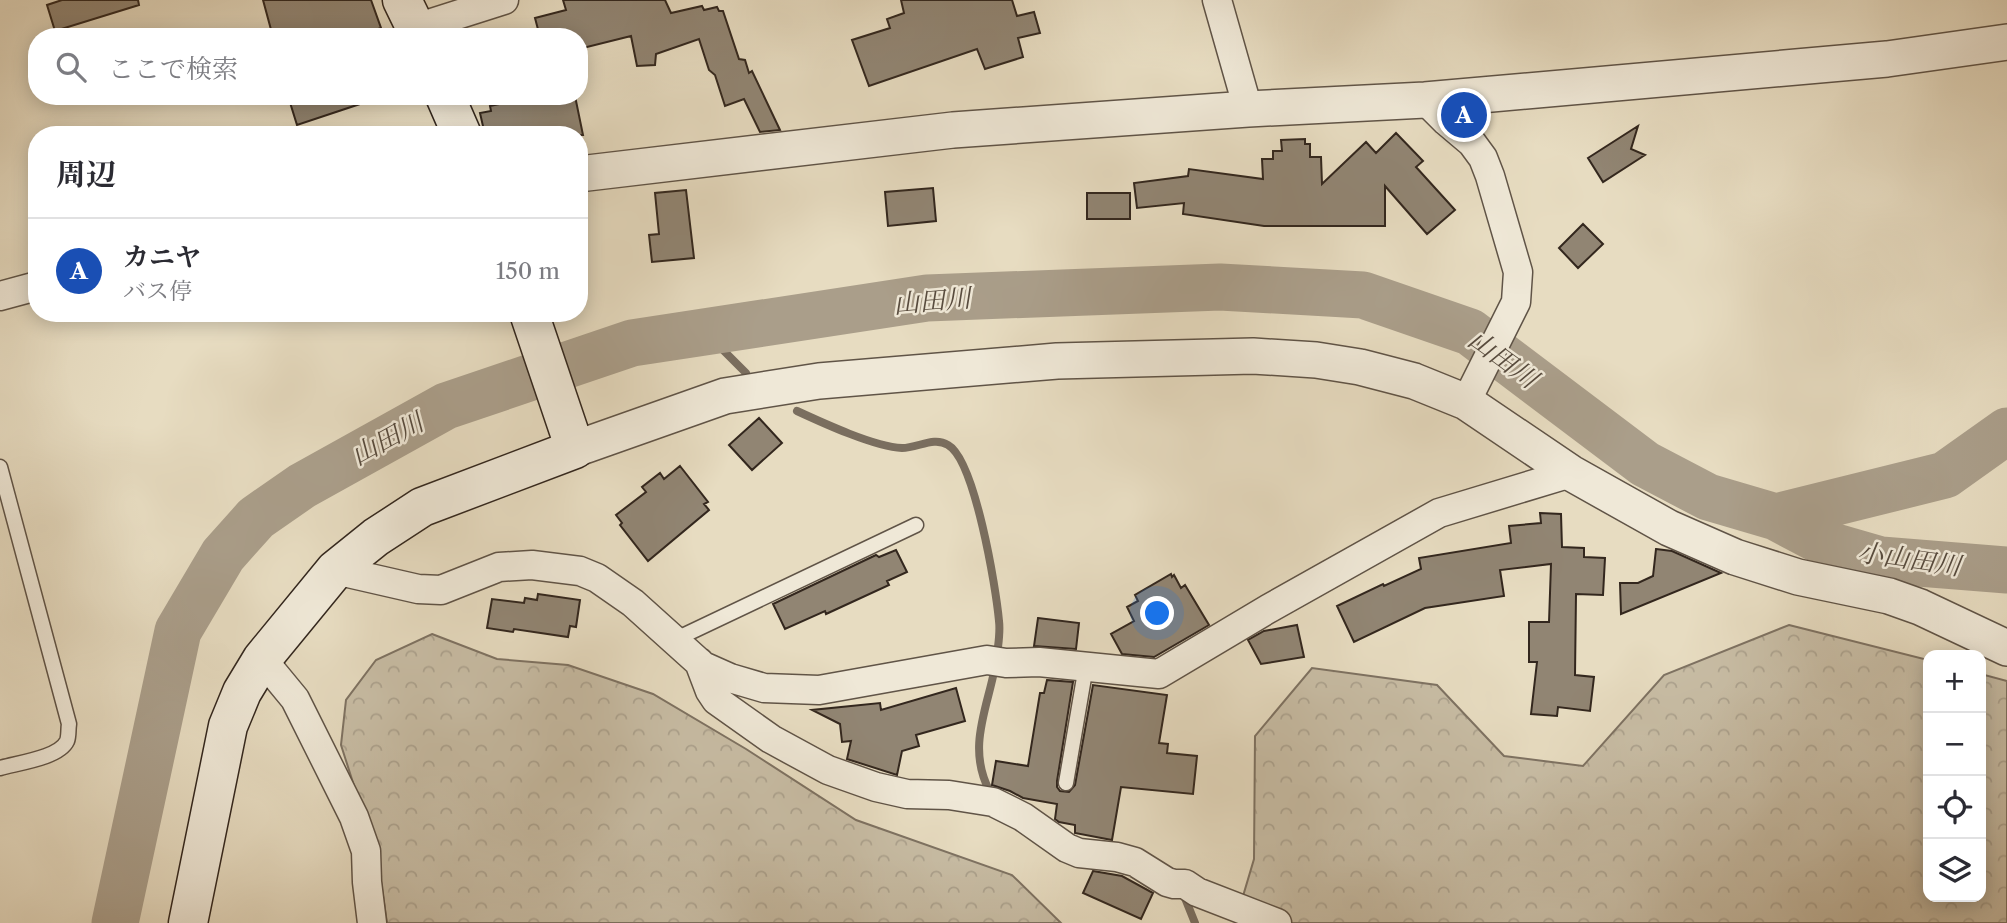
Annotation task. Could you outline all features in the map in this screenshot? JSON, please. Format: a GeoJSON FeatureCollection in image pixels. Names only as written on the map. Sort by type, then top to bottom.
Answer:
{"type":"FeatureCollection","features":[{"type":"Feature","properties":{"kind":"main road"},"geometry":{"type":"LineString","coordinates":[[450,105],[458,126]]}},
{"type":"Feature","properties":{"kind":"main road"},"geometry":{"type":"LineString","coordinates":[[188,923],[228,726],[242,692],[262,659],[335,570],[376,537],[422,507],[571,440],[532,322]]}},
{"type":"Feature","properties":{"kind":"street"},"geometry":{"type":"LineString","coordinates":[[413,22],[504,0]]}},
{"type":"Feature","properties":{"kind":"street"},"geometry":{"type":"LineString","coordinates":[[1217,0],[1248,109]]}},
{"type":"Feature","properties":{"kind":"street"},"geometry":{"type":"LineString","coordinates":[[588,173],[953,130],[1248,109],[1425,100],[1887,60],[2007,42]]}},
{"type":"Feature","properties":{"kind":"street"},"geometry":{"type":"LineString","coordinates":[[1425,100],[1472,143],[1483,158],[1518,272],[1516,302],[1466,402]]}},
{"type":"Feature","properties":{"kind":"street"},"geometry":{"type":"LineString","coordinates":[[0,296],[28,288]]}},
{"type":"Feature","properties":{"kind":"street"},"geometry":{"type":"LineString","coordinates":[[571,440],[725,396],[819,382],[1057,361],[1253,356],[1317,360],[1360,367],[1414,381],[1466,402],[1571,473],[1669,528],[1735,557],[1798,578],[1889,596],[1920,607],[2007,648]]}},
{"type":"Feature","properties":{"kind":"street"},"geometry":{"type":"LineString","coordinates":[[335,570],[418,589],[441,590],[499,567],[532,565],[580,571],[633,603],[699,662],[730,678],[764,688],[819,690],[997,661],[1039,662],[1160,674],[1439,513],[1571,473]]}},
{"type":"Feature","properties":{"kind":"street"},"geometry":{"type":"LineString","coordinates":[[262,659],[295,699],[354,817],[366,851],[372,923]]}},
{"type":"Feature","properties":{"kind":"street"},"geometry":{"type":"LineString","coordinates":[[699,662],[716,700],[771,738],[828,771],[907,794],[949,794],[993,802],[1023,817],[1067,848],[1079,853],[1135,862],[1179,884],[1277,923]]}},
{"type":"Feature","properties":{"kind":"lane"},"geometry":{"type":"LineString","coordinates":[[0,467],[69,724],[67,740],[62,749],[0,768]]}},
{"type":"Feature","properties":{"kind":"lane"},"geometry":{"type":"LineString","coordinates":[[674,640],[916,525]]}},
{"type":"Feature","properties":{"kind":"lane"},"geometry":{"type":"LineString","coordinates":[[1066,783],[1086,666]]}},
{"type":"Feature","properties":{"kind":"green space"},"geometry":{"type":"Polygon","coordinates":[[[1789,625],[1923,659],[1923,902],[1986,902],[1986,675],[2007,681],[2007,923],[1235,923],[1254,859],[1255,736],[1312,668],[1437,685],[1504,756],[1583,766],[1664,675],[1789,625]]]}},
{"type":"Feature","properties":{"kind":"green space"},"geometry":{"type":"Polygon","coordinates":[[[432,634],[497,659],[568,665],[653,694],[746,749],[856,820],[1012,875],[1061,923],[387,923],[378,861],[341,745],[346,700],[376,660],[432,634]]]}},
{"type":"Feature","properties":{"kind":"building"},"geometry":{"type":"Polygon","coordinates":[[[62,0],[138,0],[139,5],[65,28],[54,28],[47,5],[62,0]]]}},
{"type":"Feature","properties":{"kind":"building"},"geometry":{"type":"Polygon","coordinates":[[[263,0],[371,0],[381,28],[271,28],[263,0]]]}},
{"type":"Feature","properties":{"kind":"building"},"geometry":{"type":"Polygon","coordinates":[[[563,0],[665,0],[671,13],[702,6],[704,10],[717,7],[719,11],[723,11],[739,59],[745,60],[749,73],[752,71],[780,130],[760,132],[744,99],[725,106],[699,39],[656,54],[655,65],[637,66],[631,36],[588,47],[588,28],[538,28],[535,18],[566,10],[563,0]]]}},
{"type":"Feature","properties":{"kind":"building"},"geometry":{"type":"Polygon","coordinates":[[[901,0],[1012,0],[1017,16],[1034,12],[1040,33],[1018,38],[1023,57],[985,69],[977,49],[869,86],[852,40],[890,28],[887,19],[904,13],[901,0]]]}},
{"type":"Feature","properties":{"kind":"building"},"geometry":{"type":"Polygon","coordinates":[[[291,105],[357,105],[297,125],[291,105]]]}},
{"type":"Feature","properties":{"kind":"building"},"geometry":{"type":"Polygon","coordinates":[[[577,105],[581,126],[483,126],[480,113],[491,111],[490,106],[577,105]]]}},
{"type":"Feature","properties":{"kind":"building"},"geometry":{"type":"Polygon","coordinates":[[[1638,126],[1631,149],[1645,155],[1603,182],[1588,158],[1638,126]]]}},
{"type":"Feature","properties":{"kind":"building"},"geometry":{"type":"Polygon","coordinates":[[[1396,133],[1423,161],[1416,167],[1455,210],[1427,234],[1385,186],[1385,226],[1264,226],[1183,214],[1184,203],[1137,208],[1134,183],[1188,176],[1189,169],[1263,179],[1262,159],[1273,159],[1273,151],[1282,151],[1281,140],[1305,139],[1305,144],[1310,144],[1310,157],[1321,157],[1322,184],[1366,142],[1376,153],[1396,133]]]}},
{"type":"Feature","properties":{"kind":"building"},"geometry":{"type":"Polygon","coordinates":[[[933,188],[936,221],[888,226],[885,192],[933,188]]]}},
{"type":"Feature","properties":{"kind":"building"},"geometry":{"type":"Polygon","coordinates":[[[686,190],[694,258],[652,262],[649,235],[659,234],[655,193],[686,190]]]}},
{"type":"Feature","properties":{"kind":"building"},"geometry":{"type":"Polygon","coordinates":[[[1087,193],[1130,193],[1130,219],[1087,219],[1087,193]]]}},
{"type":"Feature","properties":{"kind":"building"},"geometry":{"type":"Polygon","coordinates":[[[1583,224],[1603,244],[1578,268],[1559,248],[1583,224]]]}},
{"type":"Feature","properties":{"kind":"building"},"geometry":{"type":"Polygon","coordinates":[[[759,418],[782,443],[752,470],[729,445],[759,418]]]}},
{"type":"Feature","properties":{"kind":"building"},"geometry":{"type":"Polygon","coordinates":[[[680,466],[708,502],[704,504],[709,510],[648,561],[620,525],[622,523],[616,515],[646,492],[642,487],[660,473],[664,479],[680,466]]]}},
{"type":"Feature","properties":{"kind":"building"},"geometry":{"type":"Polygon","coordinates":[[[1540,513],[1561,514],[1562,547],[1584,548],[1584,557],[1605,558],[1603,595],[1576,594],[1575,675],[1594,677],[1590,711],[1558,707],[1557,716],[1531,714],[1537,662],[1529,662],[1529,622],[1549,622],[1551,564],[1500,570],[1504,596],[1425,608],[1354,642],[1337,606],[1421,569],[1419,558],[1511,543],[1509,526],[1541,523],[1540,513]]]}},
{"type":"Feature","properties":{"kind":"building"},"geometry":{"type":"Polygon","coordinates":[[[1656,549],[1672,551],[1721,573],[1621,614],[1620,583],[1638,583],[1653,576],[1656,549]]]}},
{"type":"Feature","properties":{"kind":"building"},"geometry":{"type":"Polygon","coordinates":[[[896,550],[907,572],[887,581],[889,585],[826,614],[825,611],[785,629],[773,604],[876,555],[879,557],[896,550]]]}},
{"type":"Feature","properties":{"kind":"building"},"geometry":{"type":"Polygon","coordinates":[[[1171,574],[1181,588],[1185,585],[1209,625],[1154,657],[1122,654],[1111,634],[1134,621],[1127,607],[1138,601],[1135,595],[1171,574]]]}},
{"type":"Feature","properties":{"kind":"building"},"geometry":{"type":"Polygon","coordinates":[[[538,594],[580,600],[576,627],[570,626],[568,637],[487,628],[492,599],[524,603],[525,598],[537,600],[538,594]]]}},
{"type":"Feature","properties":{"kind":"building"},"geometry":{"type":"Polygon","coordinates":[[[1038,618],[1079,623],[1076,649],[1034,646],[1038,618]]]}},
{"type":"Feature","properties":{"kind":"building"},"geometry":{"type":"Polygon","coordinates":[[[1297,625],[1304,657],[1261,664],[1248,640],[1264,631],[1297,625]]]}},
{"type":"Feature","properties":{"kind":"building"},"geometry":{"type":"Polygon","coordinates":[[[1047,680],[1073,682],[1057,781],[1060,791],[1069,792],[1075,785],[1093,685],[1167,695],[1159,743],[1168,744],[1167,753],[1197,756],[1193,794],[1121,787],[1112,840],[1075,833],[1075,825],[1055,819],[1057,804],[1023,798],[992,785],[996,761],[1028,766],[1040,693],[1044,693],[1047,680]]]}},
{"type":"Feature","properties":{"kind":"building"},"geometry":{"type":"Polygon","coordinates":[[[956,688],[965,721],[916,735],[919,746],[902,751],[897,775],[847,759],[851,741],[842,742],[840,724],[812,710],[880,703],[881,710],[956,688]]]}},
{"type":"Feature","properties":{"kind":"building"},"geometry":{"type":"Polygon","coordinates":[[[1093,871],[1122,876],[1153,893],[1141,919],[1083,893],[1093,871]]]}},
{"type":"Feature","properties":{"kind":"waterway","name":"山田川"},"geometry":{"type":"LineString","coordinates":[[115,923],[178,631],[223,555],[256,518],[302,486],[446,406],[632,343],[927,298],[1220,287],[1363,295],[1470,332],[1645,464],[1708,497],[1776,517],[1945,475],[2007,431]]}},
{"type":"Feature","properties":{"kind":"waterway"},"geometry":{"type":"LineString","coordinates":[[705,332],[746,373]]}},
{"type":"Feature","properties":{"kind":"waterway"},"geometry":{"type":"LineString","coordinates":[[797,411],[849,434],[891,447],[908,448],[937,442],[948,445],[958,456],[967,474],[982,526],[999,621],[995,666],[982,720],[979,755],[982,774],[990,792]]}},
{"type":"Feature","properties":{"kind":"waterway","name":"小山田川"},"geometry":{"type":"LineString","coordinates":[[1776,517],[1829,545],[1881,560],[2007,570]]}},
{"type":"Feature","properties":{"kind":"waterway"},"geometry":{"type":"LineString","coordinates":[[1183,893],[1195,923]]}},
{"type":"Feature","properties":{"kind":"place","name":"カニヤ"},"geometry":{"type":"Point","coordinates":[1464,115]}}]}
